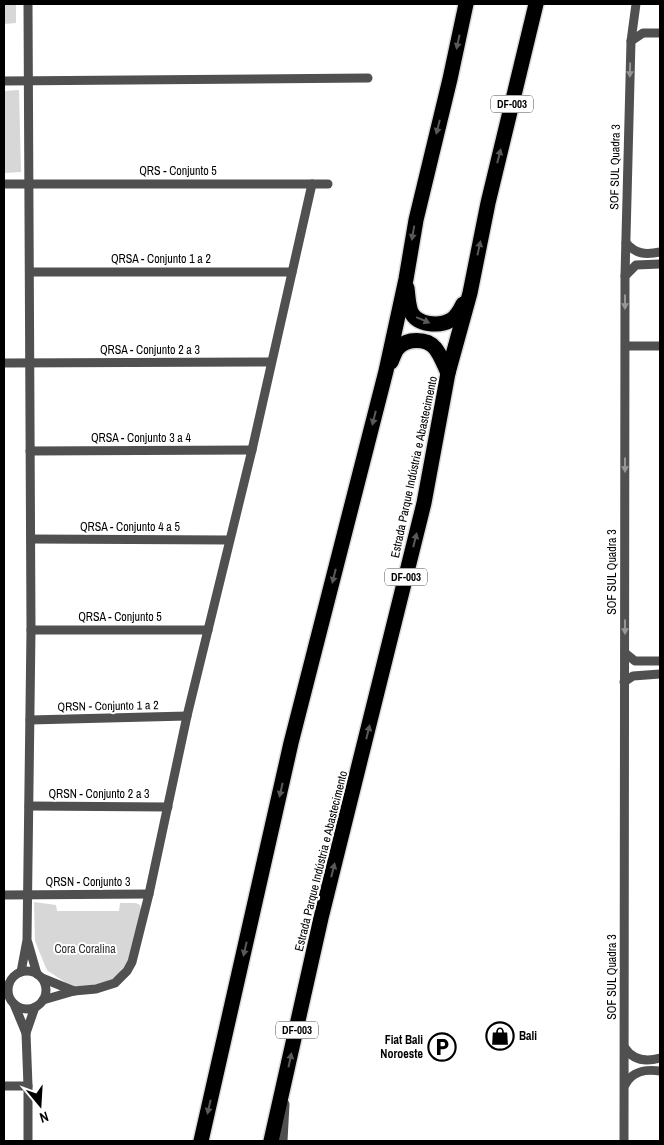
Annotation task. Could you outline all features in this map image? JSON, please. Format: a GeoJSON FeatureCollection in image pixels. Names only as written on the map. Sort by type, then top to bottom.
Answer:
{"type":"FeatureCollection","features":[{"type":"Feature","properties":{"kind":"highway"},"geometry":{"type":"LineString","coordinates":[[201,1141],[291,743],[386,371],[406,279],[416,220],[450,80],[466,4]]}},
{"type":"Feature","properties":{"kind":"highway","name":"Estrada Parque Indústria e Abastecimento"},"geometry":{"type":"LineString","coordinates":[[271,1141],[323,908],[424,503],[448,373],[470,293],[488,203],[536,4]]}},
{"type":"Feature","properties":{"kind":"highway"},"geometry":{"type":"LineString","coordinates":[[406,279],[411,312],[416,318],[426,324],[442,323],[451,320],[458,313],[470,293]]}},
{"type":"Feature","properties":{"kind":"highway"},"geometry":{"type":"LineString","coordinates":[[386,371],[398,348],[406,342],[418,340],[427,342],[435,347],[448,373]]}},
{"type":"Feature","properties":{"kind":"street"},"geometry":{"type":"LineString","coordinates":[[21,972],[27,940],[31,630],[28,4]]}},
{"type":"Feature","properties":{"kind":"street","name":"SOF SUL Quadra 3"},"geometry":{"type":"LineString","coordinates":[[624,1141],[625,276],[631,41],[636,4]]}},
{"type":"Feature","properties":{"kind":"street"},"geometry":{"type":"LineString","coordinates":[[631,41],[644,33],[660,33]]}},
{"type":"Feature","properties":{"kind":"street"},"geometry":{"type":"LineString","coordinates":[[4,80],[368,78]]}},
{"type":"Feature","properties":{"kind":"street","name":"QRS - Conjunto 5"},"geometry":{"type":"LineString","coordinates":[[4,184],[328,184]]}},
{"type":"Feature","properties":{"kind":"street"},"geometry":{"type":"LineString","coordinates":[[28,1141],[26,1033],[35,1007],[43,1000],[74,991],[96,989],[115,983],[127,971],[134,954],[187,716],[252,450],[312,184]]}},
{"type":"Feature","properties":{"kind":"street"},"geometry":{"type":"LineString","coordinates":[[626,243],[640,254],[660,252]]}},
{"type":"Feature","properties":{"kind":"street"},"geometry":{"type":"LineString","coordinates":[[625,276],[636,265],[660,264]]}},
{"type":"Feature","properties":{"kind":"street","name":"QRSA - Conjunto 1 a 2"},"geometry":{"type":"LineString","coordinates":[[30,272],[292,272]]}},
{"type":"Feature","properties":{"kind":"street"},"geometry":{"type":"LineString","coordinates":[[626,346],[660,346]]}},
{"type":"Feature","properties":{"kind":"street","name":"QRSA - Conjunto 2 a 3"},"geometry":{"type":"LineString","coordinates":[[4,362],[271,362]]}},
{"type":"Feature","properties":{"kind":"street","name":"QRSA - Conjunto 3 a 4"},"geometry":{"type":"LineString","coordinates":[[30,451],[252,450]]}},
{"type":"Feature","properties":{"kind":"street","name":"QRSA - Conjunto 4 a 5"},"geometry":{"type":"LineString","coordinates":[[31,539],[230,540]]}},
{"type":"Feature","properties":{"kind":"street","name":"QRSA - Conjunto 5"},"geometry":{"type":"LineString","coordinates":[[31,630],[208,630]]}},
{"type":"Feature","properties":{"kind":"street"},"geometry":{"type":"LineString","coordinates":[[625,653],[635,661],[660,661]]}},
{"type":"Feature","properties":{"kind":"street"},"geometry":{"type":"LineString","coordinates":[[624,682],[633,676],[660,674]]}},
{"type":"Feature","properties":{"kind":"street","name":"QRSN - Conjunto 1 a 2"},"geometry":{"type":"LineString","coordinates":[[30,720],[187,716]]}},
{"type":"Feature","properties":{"kind":"street","name":"QRSN - Conjunto 2 a 3"},"geometry":{"type":"LineString","coordinates":[[29,806],[168,807]]}},
{"type":"Feature","properties":{"kind":"street","name":"QRSN - Conjunto 3"},"geometry":{"type":"LineString","coordinates":[[4,895],[148,894]]}},
{"type":"Feature","properties":{"kind":"street"},"geometry":{"type":"LineString","coordinates":[[27,940],[46,989],[43,1000]]}},
{"type":"Feature","properties":{"kind":"street"},"geometry":{"type":"LineString","coordinates":[[26,1033],[9,1000],[7,983],[14,976],[21,972],[30,971],[74,991]]}},
{"type":"Feature","properties":{"kind":"street"},"geometry":{"type":"LineString","coordinates":[[9,1000],[24,1008],[35,1007]]}},
{"type":"Feature","properties":{"kind":"street"},"geometry":{"type":"LineString","coordinates":[[624,1048],[629,1055],[636,1058],[646,1060],[660,1058]]}},
{"type":"Feature","properties":{"kind":"street"},"geometry":{"type":"LineString","coordinates":[[624,1086],[629,1076],[636,1072],[660,1070]]}},
{"type":"Feature","properties":{"kind":"street"},"geometry":{"type":"LineString","coordinates":[[284,1141],[286,1080]]}},
{"type":"Feature","properties":{"kind":"street"},"geometry":{"type":"LineString","coordinates":[[4,1086],[28,1086]]}},
{"type":"Feature","properties":{"kind":"green space"},"geometry":{"type":"Polygon","coordinates":[[[4,4],[16,4],[16,23],[4,24],[4,4]]]}},
{"type":"Feature","properties":{"kind":"green space"},"geometry":{"type":"Polygon","coordinates":[[[19,90],[21,172],[4,173],[4,91],[19,90]]]}},
{"type":"Feature","properties":{"kind":"green space","name":"Cora Coralina"},"geometry":{"type":"Polygon","coordinates":[[[34,902],[56,905],[57,911],[119,911],[120,903],[136,903],[140,905],[141,910],[131,956],[118,975],[109,982],[81,987],[71,986],[48,971],[35,941],[34,902]]]}},
{"type":"Feature","properties":{"kind":"place","name":"Bali"},"geometry":{"type":"Point","coordinates":[500,1036]}},
{"type":"Feature","properties":{"kind":"place","name":"Fiat Bali Noroeste"},"geometry":{"type":"Point","coordinates":[442,1047]}}]}
